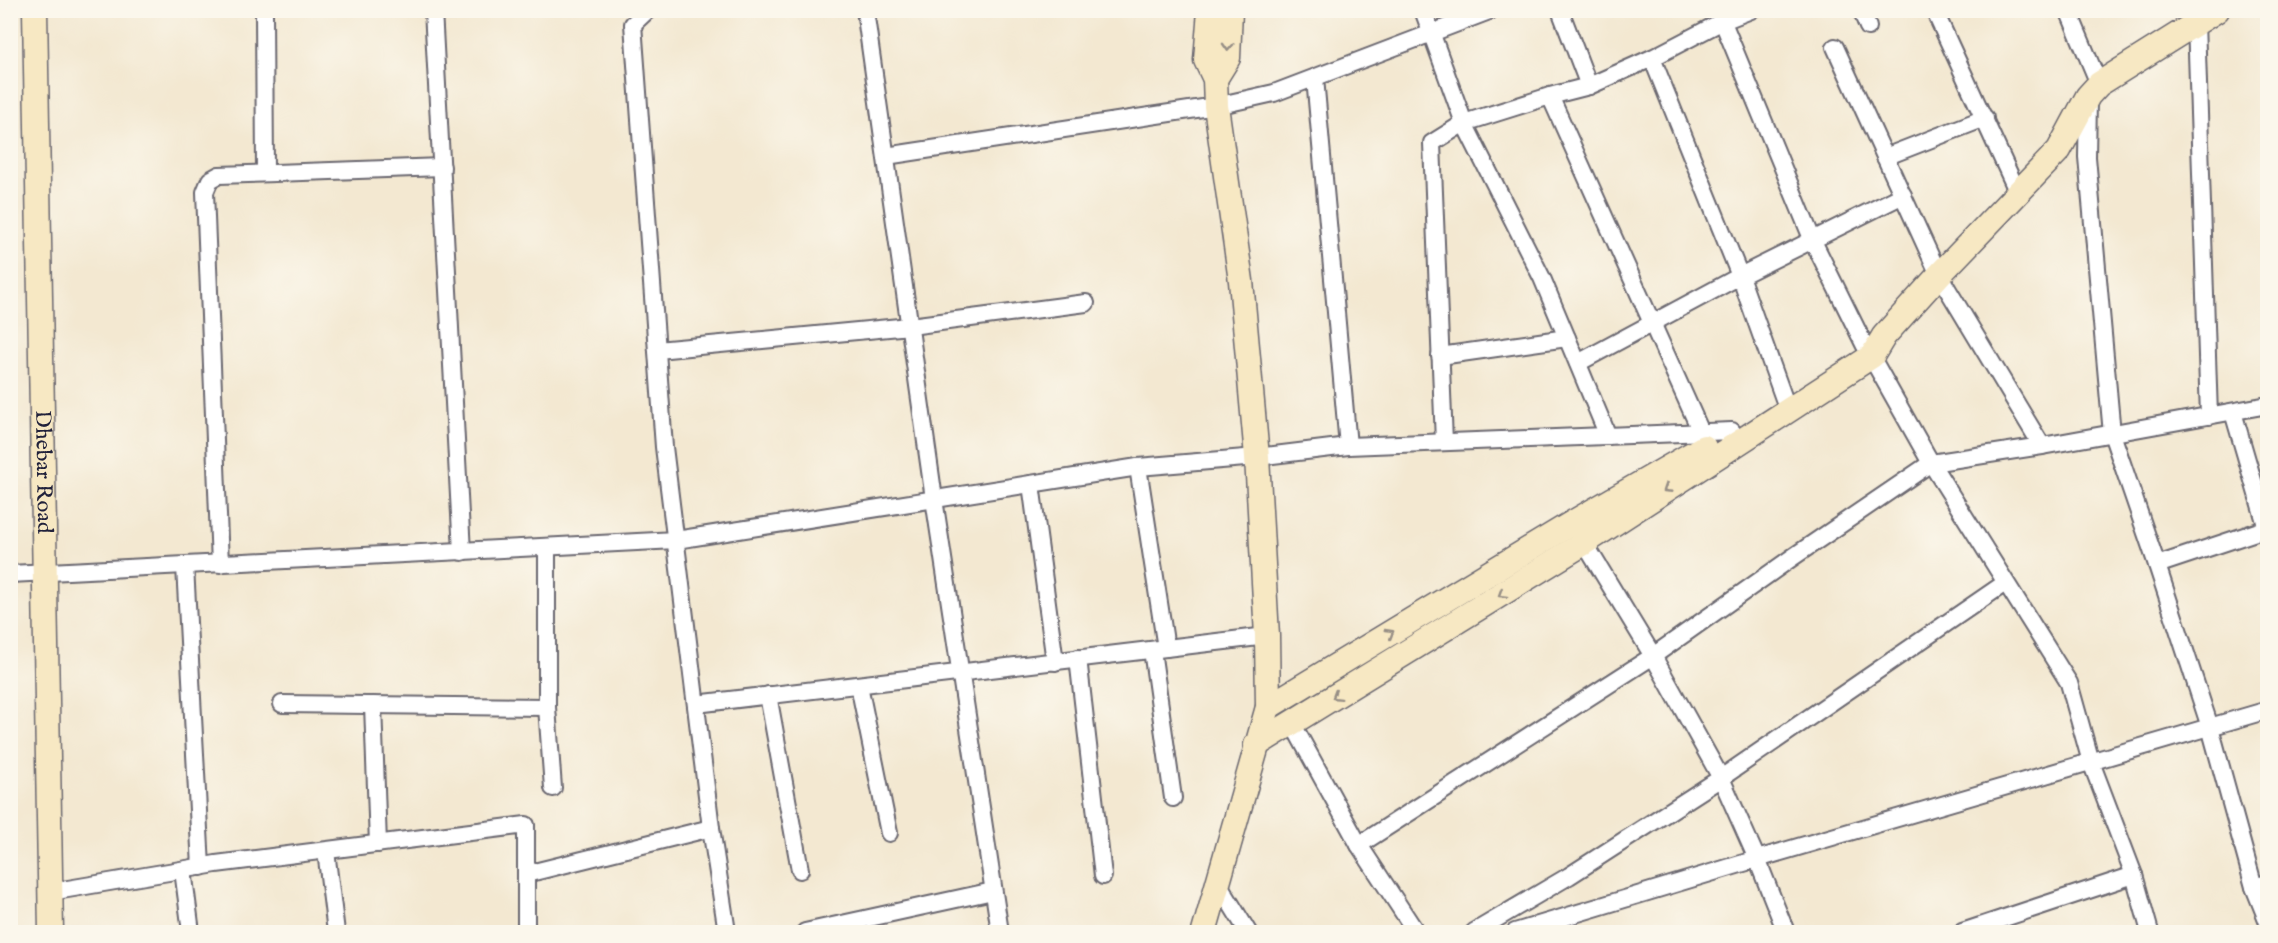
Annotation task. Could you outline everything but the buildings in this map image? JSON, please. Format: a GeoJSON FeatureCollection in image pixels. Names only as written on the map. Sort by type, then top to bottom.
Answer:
{"type":"FeatureCollection","features":[{"type":"Feature","properties":{"kind":"street","name":"Dhebar Road"},"geometry":{"type":"LineString","coordinates":[[35,10],[51,933]]}},
{"type":"Feature","properties":{"kind":"street"},"geometry":{"type":"LineString","coordinates":[[264,10],[265,173]]}},
{"type":"Feature","properties":{"kind":"street"},"geometry":{"type":"LineString","coordinates":[[433,10],[462,552]]}},
{"type":"Feature","properties":{"kind":"street"},"geometry":{"type":"LineString","coordinates":[[648,10],[632,17],[664,447],[711,828],[727,933]]}},
{"type":"Feature","properties":{"kind":"street"},"geometry":{"type":"LineString","coordinates":[[865,10],[934,499],[1000,933]]}},
{"type":"Feature","properties":{"kind":"street"},"geometry":{"type":"LineString","coordinates":[[1204,933],[1268,707],[1267,636],[1257,457],[1241,280],[1216,106],[1215,79],[1206,60],[1210,10]]}},
{"type":"Feature","properties":{"kind":"street"},"geometry":{"type":"LineString","coordinates":[[1215,79],[1228,58],[1230,10]]}},
{"type":"Feature","properties":{"kind":"street"},"geometry":{"type":"LineString","coordinates":[[1423,10],[1464,123],[1542,278],[1608,436]]}},
{"type":"Feature","properties":{"kind":"street"},"geometry":{"type":"LineString","coordinates":[[886,156],[1216,106],[1274,93],[1492,10]]}},
{"type":"Feature","properties":{"kind":"street"},"geometry":{"type":"LineString","coordinates":[[1560,10],[1589,86]]}},
{"type":"Feature","properties":{"kind":"street"},"geometry":{"type":"LineString","coordinates":[[1444,442],[1432,143],[1464,123],[1589,86],[1652,58],[1720,16],[1751,10]]}},
{"type":"Feature","properties":{"kind":"street"},"geometry":{"type":"LineString","coordinates":[[1861,10],[1868,27]]}},
{"type":"Feature","properties":{"kind":"street"},"geometry":{"type":"LineString","coordinates":[[2068,10],[2094,90],[2087,157],[2112,434],[2261,885],[2268,922]]}},
{"type":"Feature","properties":{"kind":"street"},"geometry":{"type":"LineString","coordinates":[[1935,12],[2018,193]]}},
{"type":"Feature","properties":{"kind":"street"},"geometry":{"type":"LineString","coordinates":[[1720,16],[1813,241],[1873,345],[1931,463],[2069,683],[2091,762],[2134,875],[2150,933]]}},
{"type":"Feature","properties":{"kind":"street"},"geometry":{"type":"LineString","coordinates":[[1268,707],[1578,533],[1873,345],[2059,150],[2094,90],[2206,16]]}},
{"type":"Feature","properties":{"kind":"street"},"geometry":{"type":"LineString","coordinates":[[2206,16],[2210,416]]}},
{"type":"Feature","properties":{"kind":"street"},"geometry":{"type":"LineString","coordinates":[[1835,47],[1939,275],[2042,446]]}},
{"type":"Feature","properties":{"kind":"street"},"geometry":{"type":"LineString","coordinates":[[1652,58],[1740,276],[1784,399]]}},
{"type":"Feature","properties":{"kind":"street"},"geometry":{"type":"LineString","coordinates":[[1315,78],[1348,446]]}},
{"type":"Feature","properties":{"kind":"street"},"geometry":{"type":"LineString","coordinates":[[1550,96],[1701,432]]}},
{"type":"Feature","properties":{"kind":"street"},"geometry":{"type":"LineString","coordinates":[[1885,157],[1985,118]]}},
{"type":"Feature","properties":{"kind":"street"},"geometry":{"type":"LineString","coordinates":[[220,564],[205,192],[210,180],[219,175],[442,167]]}},
{"type":"Feature","properties":{"kind":"street"},"geometry":{"type":"LineString","coordinates":[[1578,363],[1740,276],[1903,195]]}},
{"type":"Feature","properties":{"kind":"street"},"geometry":{"type":"LineString","coordinates":[[657,350],[910,326],[1086,303]]}},
{"type":"Feature","properties":{"kind":"street"},"geometry":{"type":"LineString","coordinates":[[1440,356],[1567,338]]}},
{"type":"Feature","properties":{"kind":"street"},"geometry":{"type":"LineString","coordinates":[[1256,745],[1732,431],[1873,345]]}},
{"type":"Feature","properties":{"kind":"street"},"geometry":{"type":"LineString","coordinates":[[1359,845],[1653,656],[1931,463],[2112,434],[2268,405]]}},
{"type":"Feature","properties":{"kind":"street"},"geometry":{"type":"LineString","coordinates":[[2157,565],[2267,530],[2234,412]]}},
{"type":"Feature","properties":{"kind":"street"},"geometry":{"type":"LineString","coordinates":[[10,574],[676,540],[1138,467],[1257,457],[1348,446],[1732,431]]}},
{"type":"Feature","properties":{"kind":"street"},"geometry":{"type":"LineString","coordinates":[[1138,467],[1173,798]]}},
{"type":"Feature","properties":{"kind":"street"},"geometry":{"type":"LineString","coordinates":[[1031,484],[1055,662]]}},
{"type":"Feature","properties":{"kind":"street"},"geometry":{"type":"LineString","coordinates":[[1578,533],[1653,656],[1722,778],[1758,859],[1786,933]]}},
{"type":"Feature","properties":{"kind":"street"},"geometry":{"type":"LineString","coordinates":[[547,548],[547,707],[553,788]]}},
{"type":"Feature","properties":{"kind":"street"},"geometry":{"type":"LineString","coordinates":[[185,566],[201,867]]}},
{"type":"Feature","properties":{"kind":"street"},"geometry":{"type":"LineString","coordinates":[[1474,933],[1569,876],[1722,778],[2006,582]]}},
{"type":"Feature","properties":{"kind":"street"},"geometry":{"type":"LineString","coordinates":[[696,704],[1267,636]]}},
{"type":"Feature","properties":{"kind":"street"},"geometry":{"type":"LineString","coordinates":[[1078,658],[1103,876]]}},
{"type":"Feature","properties":{"kind":"street"},"geometry":{"type":"LineString","coordinates":[[859,685],[889,833]]}},
{"type":"Feature","properties":{"kind":"street"},"geometry":{"type":"LineString","coordinates":[[768,695],[800,870]]}},
{"type":"Feature","properties":{"kind":"street"},"geometry":{"type":"LineString","coordinates":[[282,704],[547,707]]}},
{"type":"Feature","properties":{"kind":"street"},"geometry":{"type":"LineString","coordinates":[[373,705],[378,844]]}},
{"type":"Feature","properties":{"kind":"street"},"geometry":{"type":"LineString","coordinates":[[1515,933],[1758,859],[2268,710]]}},
{"type":"Feature","properties":{"kind":"street"},"geometry":{"type":"LineString","coordinates":[[1292,723],[1359,845],[1416,933]]}},
{"type":"Feature","properties":{"kind":"street"},"geometry":{"type":"LineString","coordinates":[[51,892],[201,867],[526,825],[526,933]]}},
{"type":"Feature","properties":{"kind":"street"},"geometry":{"type":"LineString","coordinates":[[526,874],[711,828]]}},
{"type":"Feature","properties":{"kind":"street"},"geometry":{"type":"LineString","coordinates":[[326,851],[336,933]]}},
{"type":"Feature","properties":{"kind":"street"},"geometry":{"type":"LineString","coordinates":[[183,870],[191,933]]}},
{"type":"Feature","properties":{"kind":"street"},"geometry":{"type":"LineString","coordinates":[[1962,933],[2134,875]]}},
{"type":"Feature","properties":{"kind":"street"},"geometry":{"type":"LineString","coordinates":[[1218,883],[1248,933]]}},
{"type":"Feature","properties":{"kind":"street"},"geometry":{"type":"LineString","coordinates":[[804,933],[993,891]]}}]}
